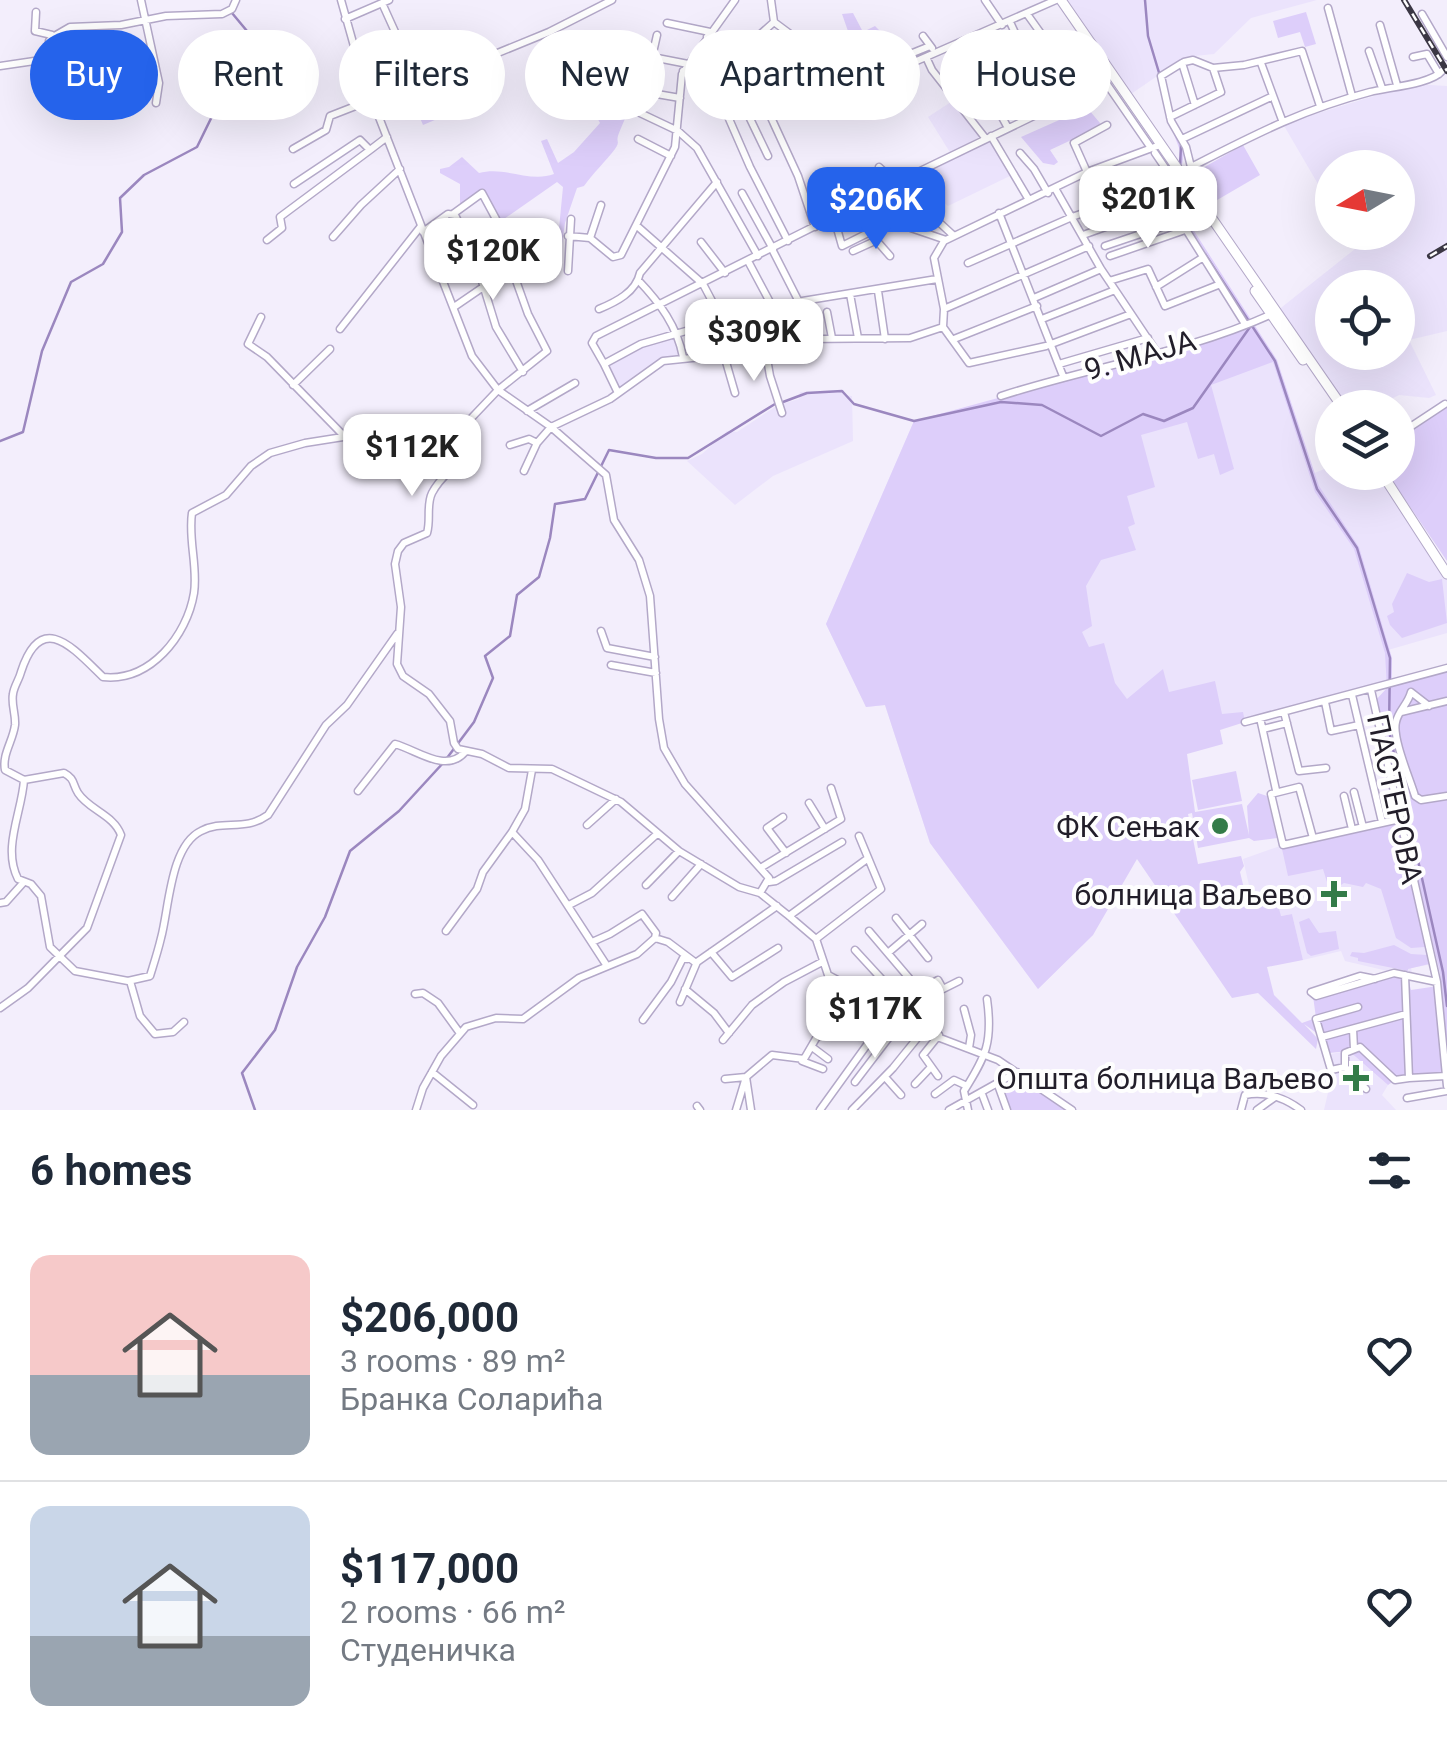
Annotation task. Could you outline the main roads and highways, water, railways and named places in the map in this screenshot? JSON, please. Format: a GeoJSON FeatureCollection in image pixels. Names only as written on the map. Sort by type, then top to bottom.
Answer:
{"type":"FeatureCollection","features":[{"type":"Feature","properties":{"kind":"main road"},"geometry":{"type":"LineString","coordinates":[[1057,0],[1078,37],[1327,390]]}},
{"type":"Feature","properties":{"kind":"main road"},"geometry":{"type":"LineString","coordinates":[[1057,0],[1156,148]]}},
{"type":"Feature","properties":{"kind":"main road"},"geometry":{"type":"LineString","coordinates":[[1395,490],[1447,574]]}},
{"type":"Feature","properties":{"kind":"main road"},"geometry":{"type":"LineString","coordinates":[[1397,490],[1447,561]]}},
{"type":"Feature","properties":{"kind":"waterway"},"geometry":{"type":"LineString","coordinates":[[1145,0],[1148,36],[1160,76]]}},
{"type":"Feature","properties":{"kind":"waterway"},"geometry":{"type":"LineString","coordinates":[[0,441],[23,432],[42,351],[71,282],[103,264],[122,232],[120,198],[144,175],[197,147],[250,52],[247,31],[232,13]]}},
{"type":"Feature","properties":{"kind":"waterway"},"geometry":{"type":"LineString","coordinates":[[1180,166],[1181,145]]}},
{"type":"Feature","properties":{"kind":"waterway"},"geometry":{"type":"LineString","coordinates":[[1178,174],[1172,190],[1180,214]]}},
{"type":"Feature","properties":{"kind":"waterway"},"geometry":{"type":"LineString","coordinates":[[1205,254],[1275,361],[1317,489],[1357,548],[1390,658],[1389,731],[1443,972],[1447,1006]]}},
{"type":"Feature","properties":{"kind":"waterway"},"geometry":{"type":"LineString","coordinates":[[783,402],[807,393],[842,391],[854,404],[914,421],[1001,402],[1042,405],[1101,436],[1143,414],[1164,421],[1193,408],[1250,327]]}},
{"type":"Feature","properties":{"kind":"waterway"},"geometry":{"type":"LineString","coordinates":[[255,1110],[242,1073],[275,1030],[297,967],[325,917],[350,851],[399,811],[474,722],[493,678],[485,656],[510,636],[517,595],[539,577],[555,504],[585,499],[609,450],[656,458],[688,458],[775,404]]}},
{"type":"Feature","properties":{"kind":"railway"},"geometry":{"type":"LineString","coordinates":[[1404,0],[1447,71]]}},
{"type":"Feature","properties":{"kind":"railway"},"geometry":{"type":"LineString","coordinates":[[1430,256],[1447,246]]}},
{"type":"Feature","properties":{"kind":"place","name":"ФК Сењак"},"geometry":{"type":"Point","coordinates":[1220,826]}},
{"type":"Feature","properties":{"kind":"place","name":"болница Ваљево"},"geometry":{"type":"Point","coordinates":[1334,894]}},
{"type":"Feature","properties":{"kind":"place","name":"Општа болница Ваљево"},"geometry":{"type":"Point","coordinates":[1356,1078]}}]}
